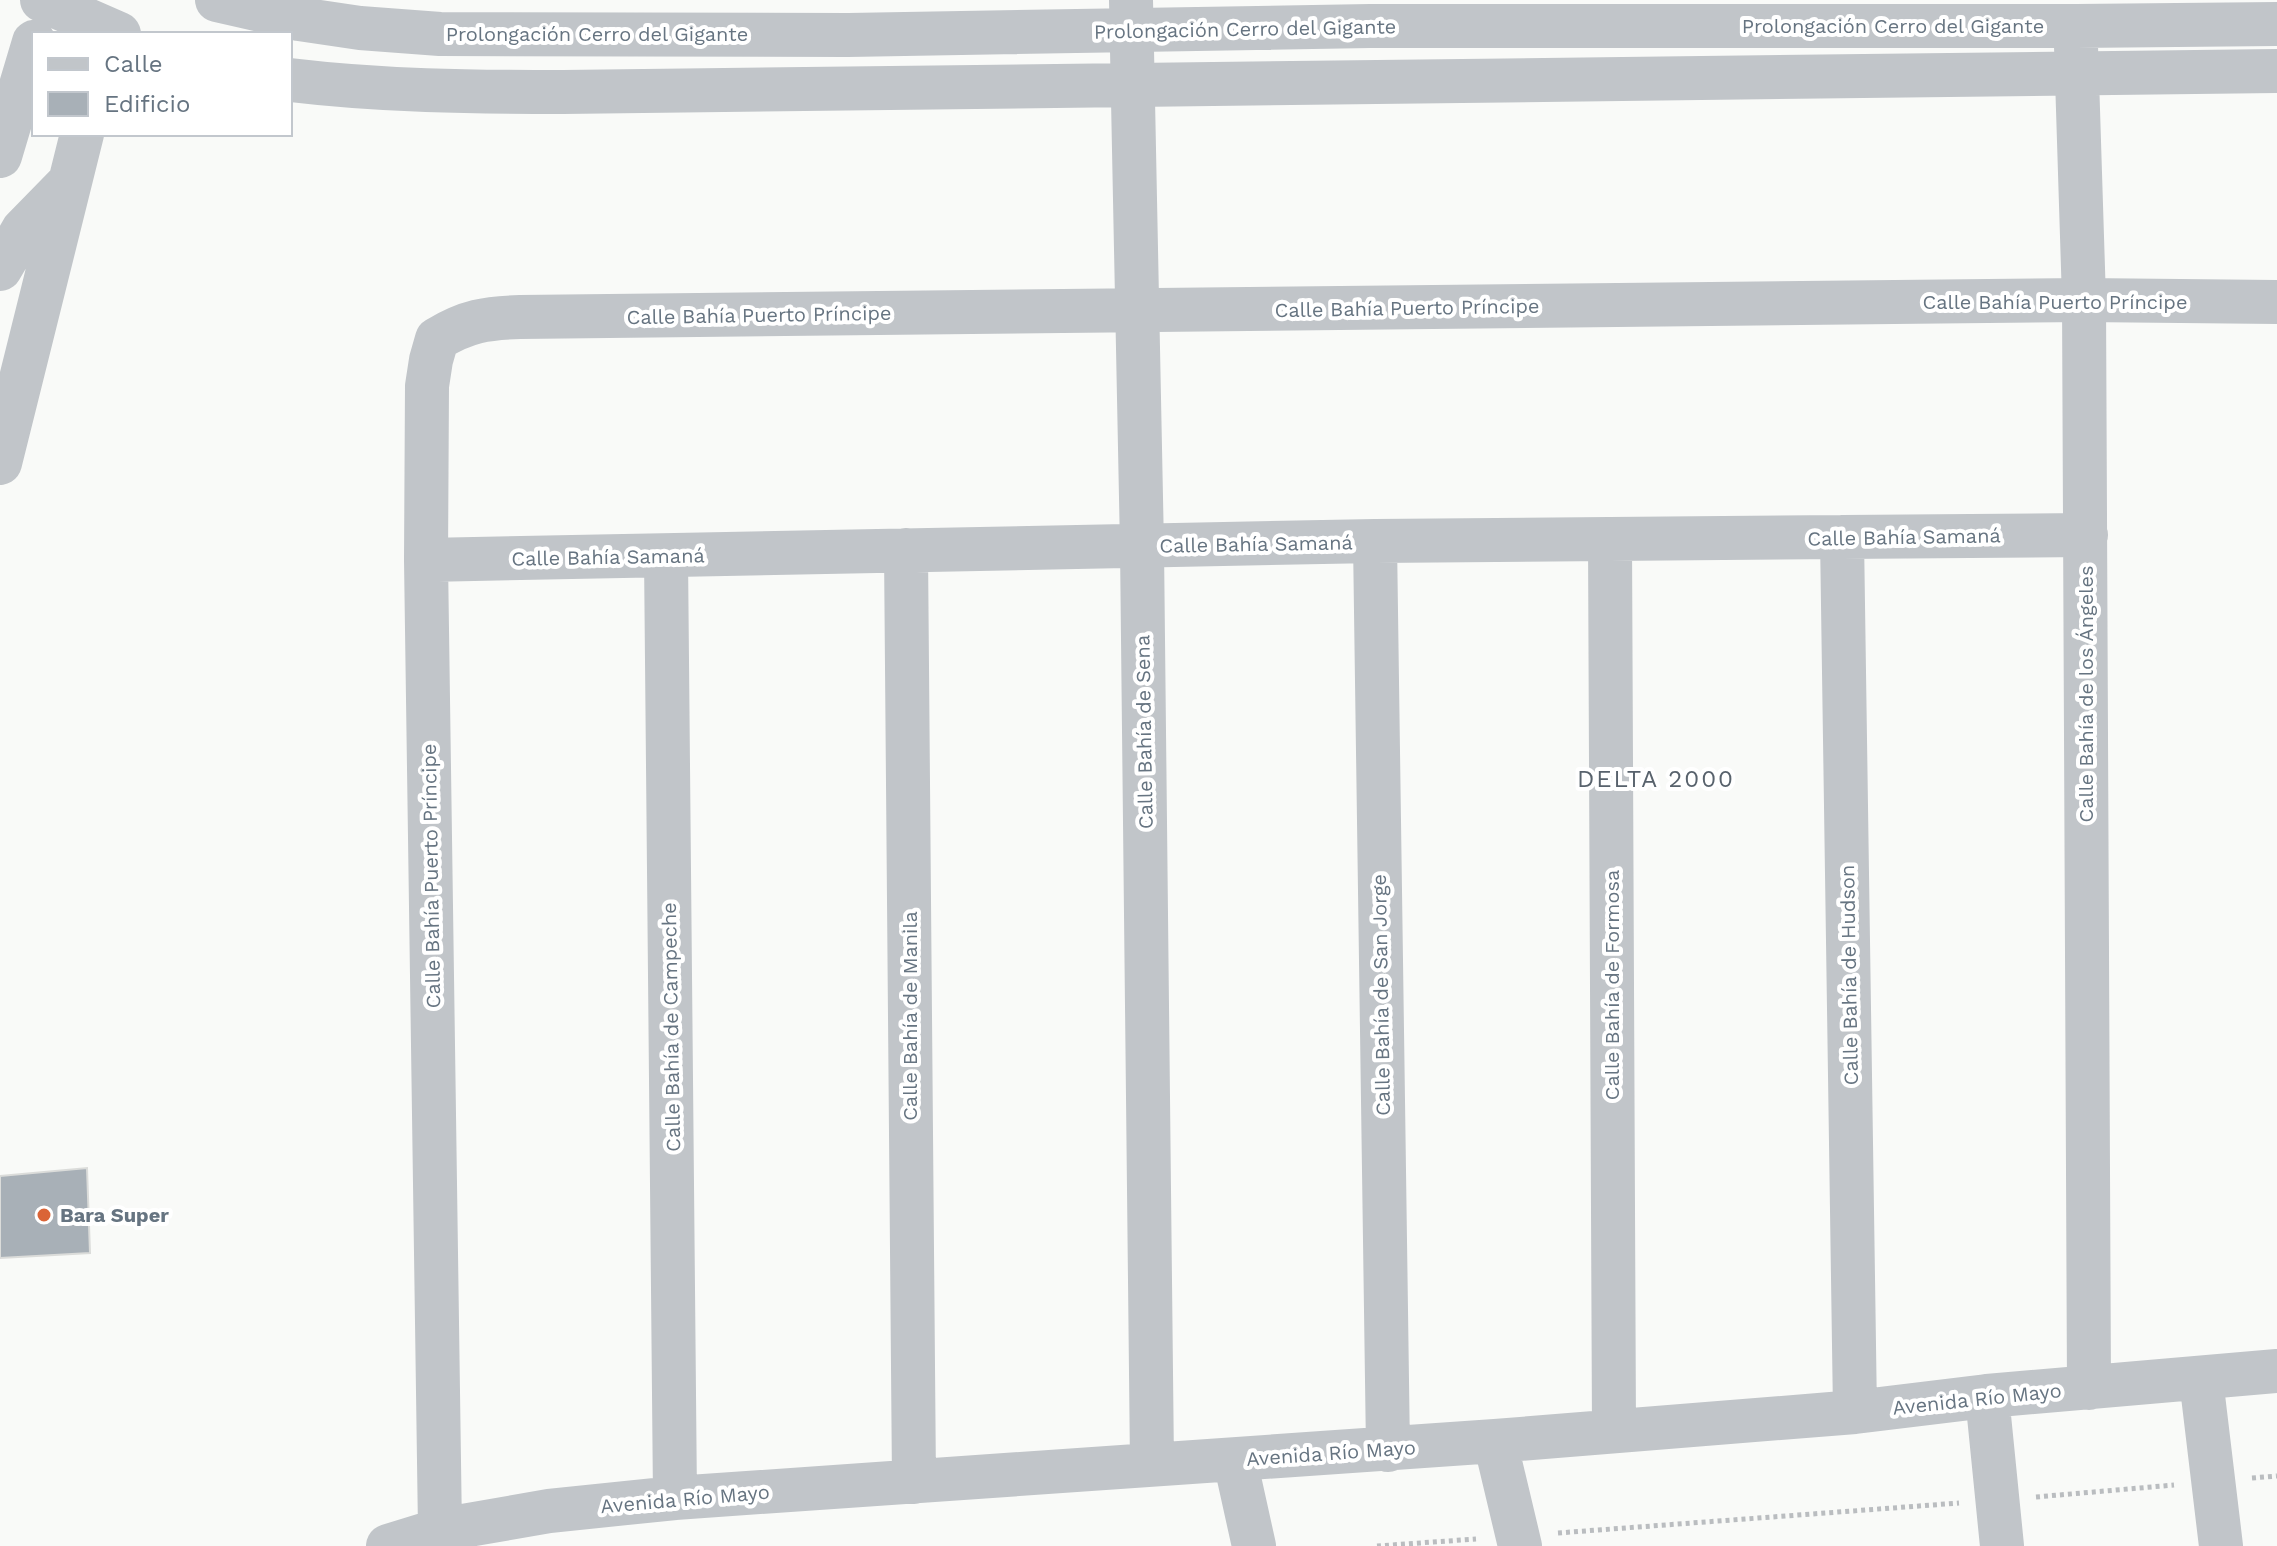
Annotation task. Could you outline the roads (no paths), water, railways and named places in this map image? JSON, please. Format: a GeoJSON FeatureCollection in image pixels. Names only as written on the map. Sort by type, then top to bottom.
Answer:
{"type":"FeatureCollection","features":[{"type":"Feature","properties":{"kind":"street","name":"Prolongación Cerro del Gigante"},"geometry":{"type":"LineString","coordinates":[[217,0],[299,19],[360,28],[440,34],[848,35],[1131,16],[1370,13],[2076,13],[2277,24]]}},
{"type":"Feature","properties":{"kind":"street","name":"Calle Bahía de los Ángeles"},"geometry":{"type":"LineString","coordinates":[[2076,13],[2084,300],[2089,1388]]}},
{"type":"Feature","properties":{"kind":"street"},"geometry":{"type":"LineString","coordinates":[[41,16],[114,25]]}},
{"type":"Feature","properties":{"kind":"street","name":"Calle Bahía de Sena"},"geometry":{"type":"LineString","coordinates":[[1131,16],[1142,547],[1152,1464]]}},
{"type":"Feature","properties":{"kind":"street"},"geometry":{"type":"LineString","coordinates":[[0,156],[32,47]]}},
{"type":"Feature","properties":{"kind":"street"},"geometry":{"type":"LineString","coordinates":[[292,80],[420,91],[563,92],[2277,71]]}},
{"type":"Feature","properties":{"kind":"street"},"geometry":{"type":"LineString","coordinates":[[0,463],[81,136]]}},
{"type":"Feature","properties":{"kind":"street"},"geometry":{"type":"LineString","coordinates":[[0,269],[23,230],[69,183]]}},
{"type":"Feature","properties":{"kind":"street","name":"Calle Bahía Puerto Príncipe"},"geometry":{"type":"LineString","coordinates":[[440,1530],[426,560],[427,386],[437,339],[457,327],[483,318],[520,317],[2084,300],[2277,302]]}},
{"type":"Feature","properties":{"kind":"street","name":"Calle Bahía Samaná"},"geometry":{"type":"LineString","coordinates":[[426,560],[1375,541],[2086,535]]}},
{"type":"Feature","properties":{"kind":"street","name":"Calle Bahía de Hudson"},"geometry":{"type":"LineString","coordinates":[[1842,537],[1855,1412]]}},
{"type":"Feature","properties":{"kind":"street","name":"Calle Bahía de Formosa"},"geometry":{"type":"LineString","coordinates":[[1610,539],[1614,1431]]}},
{"type":"Feature","properties":{"kind":"street","name":"Calle Bahía de San Jorge"},"geometry":{"type":"LineString","coordinates":[[1375,541],[1388,1450]]}},
{"type":"Feature","properties":{"kind":"street","name":"Calle Bahía de Manila"},"geometry":{"type":"LineString","coordinates":[[906,550],[914,1482]]}},
{"type":"Feature","properties":{"kind":"street","name":"Calle Bahía de Campeche"},"geometry":{"type":"LineString","coordinates":[[666,556],[675,1498]]}},
{"type":"Feature","properties":{"kind":"street","name":"Avenida Río Mayo"},"geometry":{"type":"LineString","coordinates":[[388,1546],[440,1530],[549,1511],[675,1498],[1388,1450],[1855,1412],[1987,1396],[2277,1371]]}},
{"type":"Feature","properties":{"kind":"street"},"geometry":{"type":"LineString","coordinates":[[2201,1379],[2221,1546]]}},
{"type":"Feature","properties":{"kind":"street"},"geometry":{"type":"LineString","coordinates":[[1987,1396],[2002,1546]]}},
{"type":"Feature","properties":{"kind":"street"},"geometry":{"type":"LineString","coordinates":[[1495,1441],[1519,1541]]}},
{"type":"Feature","properties":{"kind":"street"},"geometry":{"type":"LineString","coordinates":[[1235,1460],[1254,1546]]}},
{"type":"Feature","properties":{"kind":"place","name":"Bara Super"},"geometry":{"type":"Point","coordinates":[44,1215]}},
{"type":"Feature","properties":{"kind":"district","name":"DELTA 2000"},"geometry":{"type":"Point","coordinates":[1656,779]}}]}
